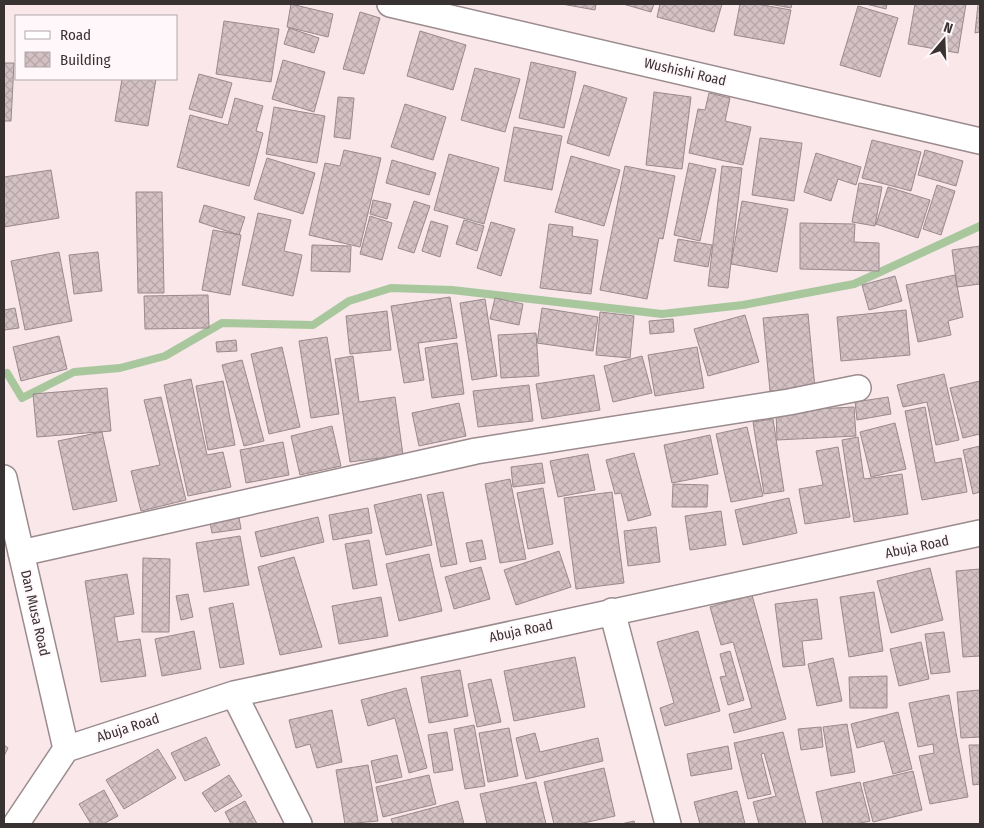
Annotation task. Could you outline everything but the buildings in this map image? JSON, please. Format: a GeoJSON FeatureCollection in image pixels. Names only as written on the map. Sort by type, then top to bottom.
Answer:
{"type":"FeatureCollection","features":[{"type":"Feature","properties":{"kind":"street","name":"Wushishi Road"},"geometry":{"type":"LineString","coordinates":[[390,4],[980,141]]}},
{"type":"Feature","properties":{"kind":"street"},"geometry":{"type":"LineString","coordinates":[[21,553],[476,451],[789,402],[858,388]]}},
{"type":"Feature","properties":{"kind":"street","name":"Dan Musa Road"},"geometry":{"type":"LineString","coordinates":[[4,478],[66,749]]}},
{"type":"Feature","properties":{"kind":"street","name":"Abuja Road"},"geometry":{"type":"LineString","coordinates":[[66,749],[234,694],[612,611],[980,534]]}},
{"type":"Feature","properties":{"kind":"street"},"geometry":{"type":"LineString","coordinates":[[612,611],[668,824]]}},
{"type":"Feature","properties":{"kind":"street"},"geometry":{"type":"LineString","coordinates":[[234,694],[299,824]]}},
{"type":"Feature","properties":{"kind":"street"},"geometry":{"type":"LineString","coordinates":[[16,824],[66,749]]}},
{"type":"Feature","properties":{"kind":"waterway"},"geometry":{"type":"LineString","coordinates":[[7,373],[22,398],[74,372],[120,368],[165,356],[222,323],[313,325],[349,301],[391,288],[452,290],[662,314],[743,305],[854,284],[980,226]]}}]}
